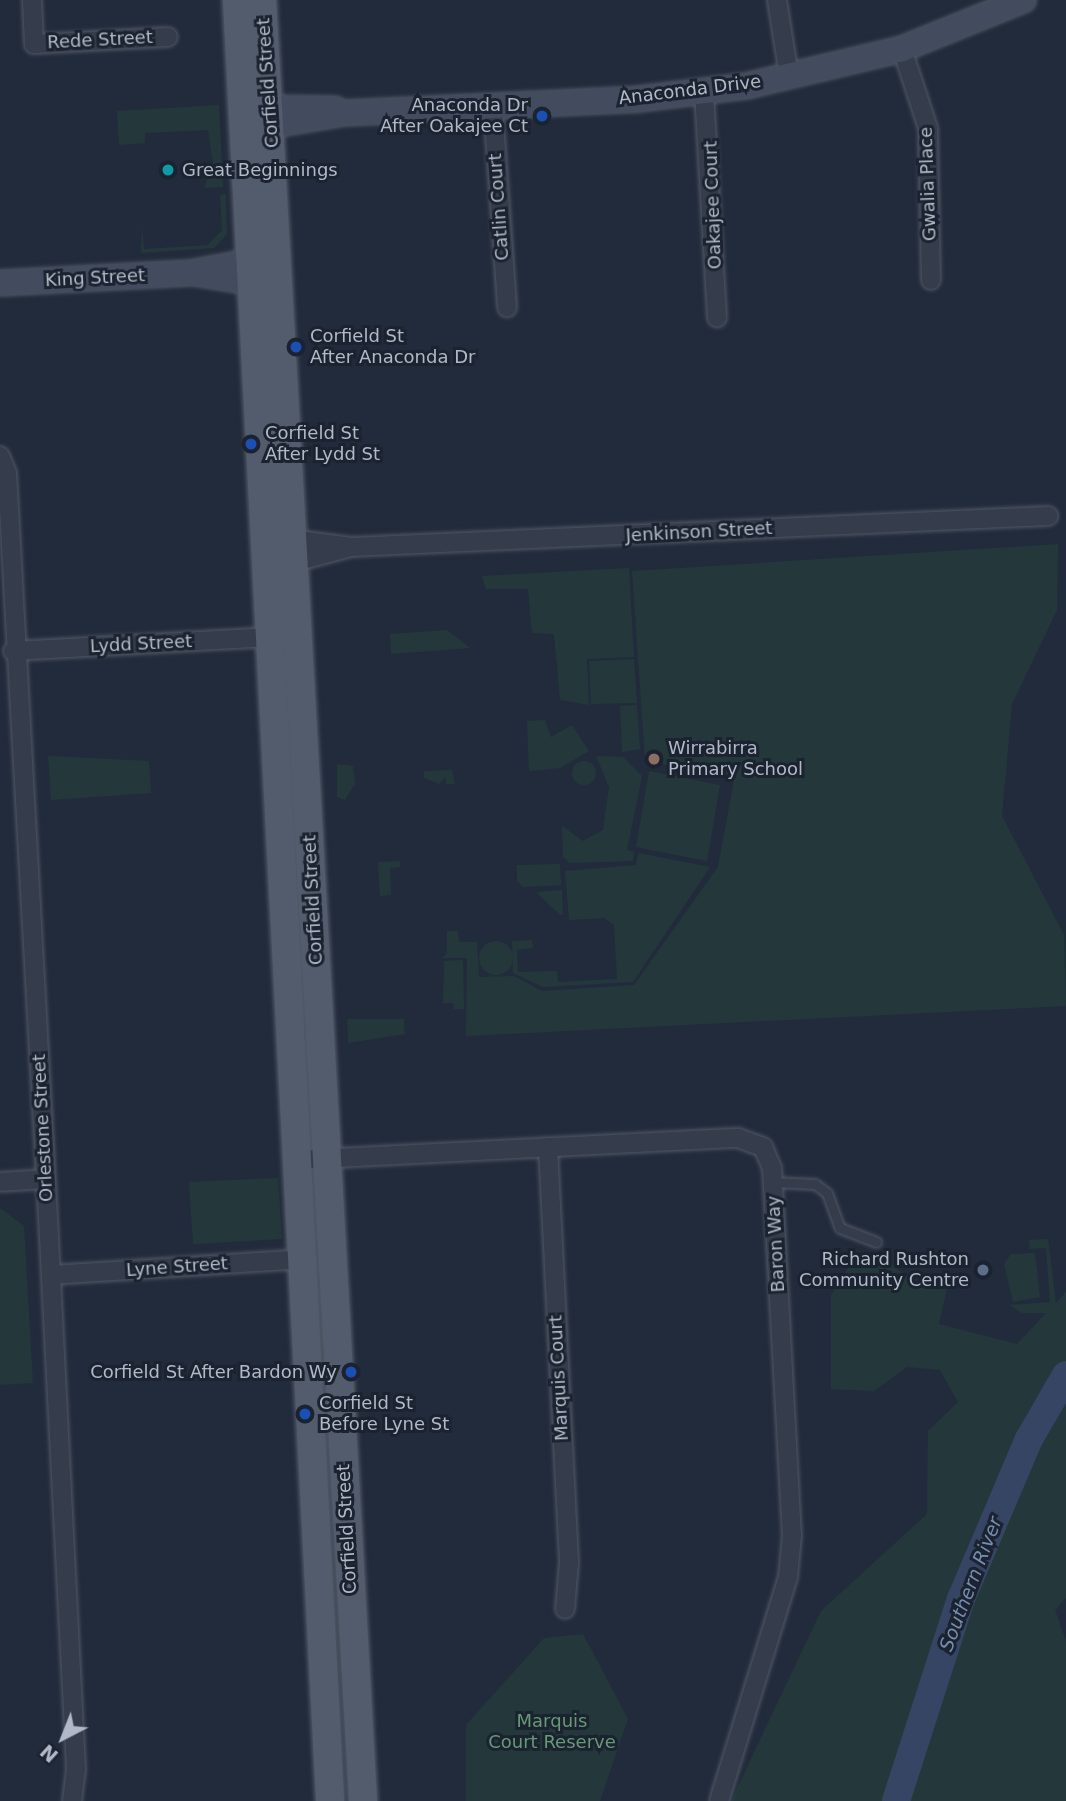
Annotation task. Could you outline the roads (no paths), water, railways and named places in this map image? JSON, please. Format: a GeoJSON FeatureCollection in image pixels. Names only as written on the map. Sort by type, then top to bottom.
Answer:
{"type":"FeatureCollection","features":[{"type":"Feature","properties":{"kind":"main road","name":"Corfield Street"},"geometry":{"type":"LineString","coordinates":[[237,0],[256,118]]}},
{"type":"Feature","properties":{"kind":"main road","name":"Corfield Street"},"geometry":{"type":"LineString","coordinates":[[262,0],[256,118],[262,272],[263,553],[304,1259],[330,1801]]}},
{"type":"Feature","properties":{"kind":"main road","name":"Anaconda Drive"},"geometry":{"type":"LineString","coordinates":[[256,118],[704,92],[789,76],[902,49],[1015,1]]}},
{"type":"Feature","properties":{"kind":"main road","name":"Corfield Street"},"geometry":{"type":"LineString","coordinates":[[262,272],[294,551],[363,1801]]}},
{"type":"Feature","properties":{"kind":"main road","name":"King Street"},"geometry":{"type":"LineString","coordinates":[[0,283],[262,272]]}},
{"type":"Feature","properties":{"kind":"street","name":"Rede Street"},"geometry":{"type":"LineString","coordinates":[[32,0],[34,44],[168,37]]}},
{"type":"Feature","properties":{"kind":"street"},"geometry":{"type":"LineString","coordinates":[[777,0],[789,76]]}},
{"type":"Feature","properties":{"kind":"street","name":"Gwalia Place"},"geometry":{"type":"LineString","coordinates":[[902,49],[928,128],[931,280]]}},
{"type":"Feature","properties":{"kind":"street","name":"Oakajee Court"},"geometry":{"type":"LineString","coordinates":[[704,92],[717,318]]}},
{"type":"Feature","properties":{"kind":"street","name":"Catlin Court"},"geometry":{"type":"LineString","coordinates":[[493,106],[507,308]]}},
{"type":"Feature","properties":{"kind":"street","name":"Orlestone Street"},"geometry":{"type":"LineString","coordinates":[[0,456],[7,473],[13,651],[46,1179],[76,1769],[72,1801]]}},
{"type":"Feature","properties":{"kind":"street","name":"Jenkinson Street"},"geometry":{"type":"LineString","coordinates":[[263,553],[1048,516]]}},
{"type":"Feature","properties":{"kind":"street","name":"Jenkinson Street"},"geometry":{"type":"LineString","coordinates":[[263,553],[351,547]]}},
{"type":"Feature","properties":{"kind":"street","name":"Lydd Street"},"geometry":{"type":"LineString","coordinates":[[13,651],[268,638]]}},
{"type":"Feature","properties":{"kind":"street","name":"Baron Way"},"geometry":{"type":"LineString","coordinates":[[297,1160],[738,1138],[763,1147],[773,1182],[792,1535],[788,1577],[719,1801]]}},
{"type":"Feature","properties":{"kind":"street","name":"Marquis Court"},"geometry":{"type":"LineString","coordinates":[[548,1147],[569,1563],[565,1609]]}},
{"type":"Feature","properties":{"kind":"street"},"geometry":{"type":"LineString","coordinates":[[0,1182],[46,1179]]}},
{"type":"Feature","properties":{"kind":"street","name":"Lyne Street"},"geometry":{"type":"LineString","coordinates":[[51,1275],[304,1259]]}},
{"type":"Feature","properties":{"kind":"lane"},"geometry":{"type":"LineString","coordinates":[[773,1182],[815,1184],[827,1193],[840,1228],[876,1242]]}},
{"type":"Feature","properties":{"kind":"waterway","name":"Southern River"},"geometry":{"type":"LineString","coordinates":[[896,1801],[961,1599],[1029,1439],[1066,1375]]}},
{"type":"Feature","properties":{"kind":"place","name":"Anaconda Dr After Oakajee Ct"},"geometry":{"type":"Point","coordinates":[542,116]}},
{"type":"Feature","properties":{"kind":"place","name":"Great Beginnings"},"geometry":{"type":"Point","coordinates":[168,170]}},
{"type":"Feature","properties":{"kind":"place","name":"Corfield St After Anaconda Dr"},"geometry":{"type":"Point","coordinates":[296,347]}},
{"type":"Feature","properties":{"kind":"place","name":"Corfield St After Lydd St"},"geometry":{"type":"Point","coordinates":[251,444]}},
{"type":"Feature","properties":{"kind":"place","name":"Wirrabirra Primary School"},"geometry":{"type":"Point","coordinates":[654,759]}},
{"type":"Feature","properties":{"kind":"place","name":"Richard Rushton Community Centre"},"geometry":{"type":"Point","coordinates":[983,1270]}},
{"type":"Feature","properties":{"kind":"place","name":"Corfield St After Bardon Wy"},"geometry":{"type":"Point","coordinates":[351,1372]}},
{"type":"Feature","properties":{"kind":"place","name":"Corfield St Before Lyne St"},"geometry":{"type":"Point","coordinates":[305,1414]}},
{"type":"Feature","properties":{"kind":"park label","name":"Marquis Court Reserve"},"geometry":{"type":"Point","coordinates":[552,1732]}}]}
